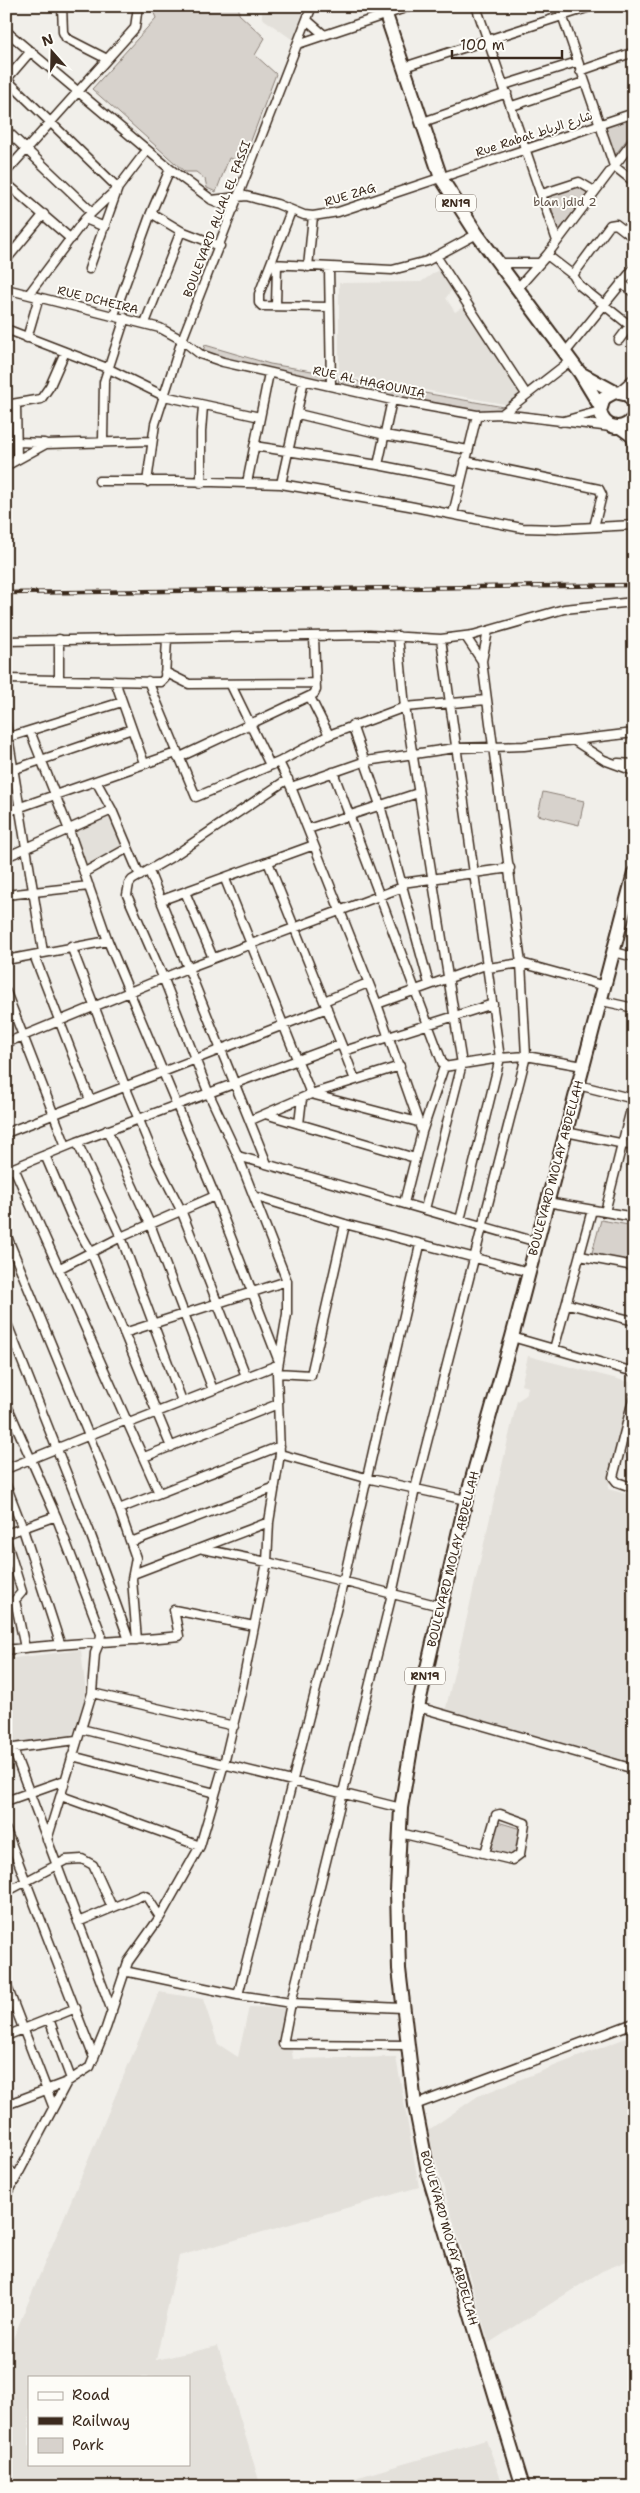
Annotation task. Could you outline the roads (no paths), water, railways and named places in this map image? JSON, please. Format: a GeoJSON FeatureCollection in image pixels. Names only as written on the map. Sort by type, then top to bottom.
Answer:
{"type":"FeatureCollection","features":[{"type":"Feature","properties":{"kind":"main road","name":"RN19"},"geometry":{"type":"LineString","coordinates":[[384,11],[441,178],[477,234],[580,373],[600,408],[604,422],[626,435]]}},
{"type":"Feature","properties":{"kind":"main road","name":"RN19"},"geometry":{"type":"LineString","coordinates":[[580,373],[617,392],[628,395],[634,403]]}},
{"type":"Feature","properties":{"kind":"main road"},"geometry":{"type":"LineString","coordinates":[[600,408],[604,398],[617,392]]}},
{"type":"Feature","properties":{"kind":"main road"},"geometry":{"type":"LineString","coordinates":[[626,435],[626,425],[634,417]]}},
{"type":"Feature","properties":{"kind":"main road","name":"BOULEVARD MOLAY ABDELLAH"},"geometry":{"type":"LineString","coordinates":[[522,2487],[429,2177],[415,2105],[402,2008],[398,1926],[401,1808],[418,1707],[466,1500],[512,1337],[634,874]]}},
{"type":"Feature","properties":{"kind":"street"},"geometry":{"type":"LineString","coordinates":[[62,6],[63,32],[66,38],[107,59]]}},
{"type":"Feature","properties":{"kind":"street"},"geometry":{"type":"LineString","coordinates":[[6,172],[135,28],[138,6]]}},
{"type":"Feature","properties":{"kind":"street","name":"BOULEVARD ALLAL EL FASSI"},"geometry":{"type":"LineString","coordinates":[[147,482],[151,441],[182,340],[312,6]]}},
{"type":"Feature","properties":{"kind":"street"},"geometry":{"type":"LineString","coordinates":[[298,44],[384,11],[411,6]]}},
{"type":"Feature","properties":{"kind":"street"},"geometry":{"type":"LineString","coordinates":[[476,6],[557,241]]}},
{"type":"Feature","properties":{"kind":"street"},"geometry":{"type":"LineString","coordinates":[[559,6],[614,166],[634,182]]}},
{"type":"Feature","properties":{"kind":"street"},"geometry":{"type":"LineString","coordinates":[[404,67],[593,6]]}},
{"type":"Feature","properties":{"kind":"street"},"geometry":{"type":"LineString","coordinates":[[307,20],[323,34]]}},
{"type":"Feature","properties":{"kind":"street"},"geometry":{"type":"LineString","coordinates":[[6,31],[170,169],[212,200],[234,209]]}},
{"type":"Feature","properties":{"kind":"street"},"geometry":{"type":"LineString","coordinates":[[31,51],[6,79],[118,188]]}},
{"type":"Feature","properties":{"kind":"street"},"geometry":{"type":"LineString","coordinates":[[580,71],[634,52]]}},
{"type":"Feature","properties":{"kind":"street"},"geometry":{"type":"LineString","coordinates":[[423,122],[577,62]]}},
{"type":"Feature","properties":{"kind":"street"},"geometry":{"type":"LineString","coordinates":[[512,106],[584,82]]}},
{"type":"Feature","properties":{"kind":"street","name":"Rue Rabat شارع الرباط"},"geometry":{"type":"LineString","coordinates":[[441,178],[634,112]]}},
{"type":"Feature","properties":{"kind":"street"},"geometry":{"type":"LineString","coordinates":[[6,130],[92,212]]}},
{"type":"Feature","properties":{"kind":"street"},"geometry":{"type":"LineString","coordinates":[[517,289],[540,264],[594,190],[634,140]]}},
{"type":"Feature","properties":{"kind":"street"},"geometry":{"type":"LineString","coordinates":[[29,294],[85,219],[118,188],[147,150]]}},
{"type":"Feature","properties":{"kind":"street"},"geometry":{"type":"LineString","coordinates":[[114,315],[151,213],[170,169]]}},
{"type":"Feature","properties":{"kind":"street","name":"RUE ZAG"},"geometry":{"type":"LineString","coordinates":[[212,200],[237,196],[262,199],[313,216],[338,212],[441,178]]}},
{"type":"Feature","properties":{"kind":"street"},"geometry":{"type":"LineString","coordinates":[[542,194],[579,182],[594,190]]}},
{"type":"Feature","properties":{"kind":"street"},"geometry":{"type":"LineString","coordinates":[[6,183],[71,238]]}},
{"type":"Feature","properties":{"kind":"street"},"geometry":{"type":"LineString","coordinates":[[6,196],[13,188]]}},
{"type":"Feature","properties":{"kind":"street"},"geometry":{"type":"LineString","coordinates":[[89,269],[118,188]]}},
{"type":"Feature","properties":{"kind":"street"},"geometry":{"type":"LineString","coordinates":[[291,210],[274,264],[258,299],[262,306],[329,307]]}},
{"type":"Feature","properties":{"kind":"street"},"geometry":{"type":"LineString","coordinates":[[151,213],[182,231],[220,246]]}},
{"type":"Feature","properties":{"kind":"street"},"geometry":{"type":"LineString","coordinates":[[6,260],[44,214]]}},
{"type":"Feature","properties":{"kind":"street"},"geometry":{"type":"LineString","coordinates":[[308,267],[313,216]]}},
{"type":"Feature","properties":{"kind":"street"},"geometry":{"type":"LineString","coordinates":[[85,219],[105,227]]}},
{"type":"Feature","properties":{"kind":"street"},"geometry":{"type":"LineString","coordinates":[[573,276],[610,224],[616,224],[634,238]]}},
{"type":"Feature","properties":{"kind":"street"},"geometry":{"type":"LineString","coordinates":[[145,323],[182,231]]}},
{"type":"Feature","properties":{"kind":"street"},"geometry":{"type":"LineString","coordinates":[[274,264],[392,270],[414,266],[477,234]]}},
{"type":"Feature","properties":{"kind":"street"},"geometry":{"type":"LineString","coordinates":[[547,255],[573,276],[578,285],[604,306],[632,322],[619,340]]}},
{"type":"Feature","properties":{"kind":"street"},"geometry":{"type":"LineString","coordinates":[[436,256],[526,394]]}},
{"type":"Feature","properties":{"kind":"street"},"geometry":{"type":"LineString","coordinates":[[498,263],[540,264]]}},
{"type":"Feature","properties":{"kind":"street"},"geometry":{"type":"LineString","coordinates":[[274,264],[276,305]]}},
{"type":"Feature","properties":{"kind":"street"},"geometry":{"type":"LineString","coordinates":[[328,268],[331,386]]}},
{"type":"Feature","properties":{"kind":"street"},"geometry":{"type":"LineString","coordinates":[[502,414],[567,357],[634,268]]}},
{"type":"Feature","properties":{"kind":"street"},"geometry":{"type":"LineString","coordinates":[[621,283],[634,293]]}},
{"type":"Feature","properties":{"kind":"street","name":"RUE DCHEIRA"},"geometry":{"type":"LineString","coordinates":[[6,289],[145,323],[160,328],[182,340]]}},
{"type":"Feature","properties":{"kind":"street"},"geometry":{"type":"LineString","coordinates":[[27,338],[39,297]]}},
{"type":"Feature","properties":{"kind":"street"},"geometry":{"type":"LineString","coordinates":[[103,441],[103,389],[107,368],[125,318]]}},
{"type":"Feature","properties":{"kind":"street"},"geometry":{"type":"LineString","coordinates":[[6,329],[107,368],[164,396],[260,417]]}},
{"type":"Feature","properties":{"kind":"street","name":"RUE AL HAGOUNIA"},"geometry":{"type":"LineString","coordinates":[[182,340],[200,354],[210,358],[392,400],[477,415],[502,414],[626,435]]}},
{"type":"Feature","properties":{"kind":"street"},"geometry":{"type":"LineString","coordinates":[[6,405],[37,401],[45,395],[65,352]]}},
{"type":"Feature","properties":{"kind":"street"},"geometry":{"type":"LineString","coordinates":[[247,483],[269,373]]}},
{"type":"Feature","properties":{"kind":"street"},"geometry":{"type":"LineString","coordinates":[[617,392],[634,378]]}},
{"type":"Feature","properties":{"kind":"street"},"geometry":{"type":"LineString","coordinates":[[281,484],[290,452],[304,380]]}},
{"type":"Feature","properties":{"kind":"street"},"geometry":{"type":"LineString","coordinates":[[378,465],[392,400]]}},
{"type":"Feature","properties":{"kind":"street"},"geometry":{"type":"LineString","coordinates":[[16,405],[18,458]]}},
{"type":"Feature","properties":{"kind":"street"},"geometry":{"type":"LineString","coordinates":[[201,483],[200,440],[203,406]]}},
{"type":"Feature","properties":{"kind":"street"},"geometry":{"type":"LineString","coordinates":[[558,423],[600,408]]}},
{"type":"Feature","properties":{"kind":"street"},"geometry":{"type":"LineString","coordinates":[[298,414],[385,435],[468,450]]}},
{"type":"Feature","properties":{"kind":"street"},"geometry":{"type":"LineString","coordinates":[[453,514],[477,415]]}},
{"type":"Feature","properties":{"kind":"street"},"geometry":{"type":"LineString","coordinates":[[18,442],[46,444],[151,441]]}},
{"type":"Feature","properties":{"kind":"street"},"geometry":{"type":"LineString","coordinates":[[6,466],[46,444]]}},
{"type":"Feature","properties":{"kind":"street"},"geometry":{"type":"LineString","coordinates":[[254,446],[378,465],[460,481]]}},
{"type":"Feature","properties":{"kind":"street"},"geometry":{"type":"LineString","coordinates":[[465,461],[599,489],[602,495],[594,527]]}},
{"type":"Feature","properties":{"kind":"street"},"geometry":{"type":"LineString","coordinates":[[99,481],[281,484],[522,528],[556,529],[634,525]]}},
{"type":"Feature","properties":{"kind":"street"},"geometry":{"type":"LineString","coordinates":[[6,641],[398,636],[441,639],[466,637],[564,609],[634,602]]}},
{"type":"Feature","properties":{"kind":"street"},"geometry":{"type":"LineString","coordinates":[[406,2045],[284,2044],[291,2003],[392,1594],[415,1489],[526,1056],[521,963],[482,661],[488,631]]}},
{"type":"Feature","properties":{"kind":"street"},"geometry":{"type":"LineString","coordinates":[[398,636],[405,707],[462,1064],[425,1210]]}},
{"type":"Feature","properties":{"kind":"street"},"geometry":{"type":"LineString","coordinates":[[6,812],[144,763],[177,756],[310,697],[316,692],[314,637]]}},
{"type":"Feature","properties":{"kind":"street"},"geometry":{"type":"LineString","coordinates":[[466,637],[482,661]]}},
{"type":"Feature","properties":{"kind":"street"},"geometry":{"type":"LineString","coordinates":[[6,678],[163,681],[167,638]]}},
{"type":"Feature","properties":{"kind":"street"},"geometry":{"type":"LineString","coordinates":[[58,639],[59,679]]}},
{"type":"Feature","properties":{"kind":"street"},"geometry":{"type":"LineString","coordinates":[[441,639],[500,1058],[460,1220]]}},
{"type":"Feature","properties":{"kind":"street"},"geometry":{"type":"LineString","coordinates":[[165,672],[189,684],[316,684]]}},
{"type":"Feature","properties":{"kind":"street"},"geometry":{"type":"LineString","coordinates":[[115,681],[144,763]]}},
{"type":"Feature","properties":{"kind":"street"},"geometry":{"type":"LineString","coordinates":[[148,681],[177,756],[196,797],[279,762],[352,725],[405,707],[487,700]]}},
{"type":"Feature","properties":{"kind":"street"},"geometry":{"type":"LineString","coordinates":[[231,685],[270,765]]}},
{"type":"Feature","properties":{"kind":"street"},"geometry":{"type":"LineString","coordinates":[[310,697],[329,735]]}},
{"type":"Feature","properties":{"kind":"street"},"geometry":{"type":"LineString","coordinates":[[7,738],[122,702]]}},
{"type":"Feature","properties":{"kind":"street"},"geometry":{"type":"LineString","coordinates":[[6,724],[9,771],[19,808],[43,952]]}},
{"type":"Feature","properties":{"kind":"street"},"geometry":{"type":"LineString","coordinates":[[352,725],[380,805],[429,984]]}},
{"type":"Feature","properties":{"kind":"street"},"geometry":{"type":"LineString","coordinates":[[9,771],[132,729]]}},
{"type":"Feature","properties":{"kind":"street"},"geometry":{"type":"LineString","coordinates":[[30,731],[70,830],[108,941],[215,1196],[277,1366]]}},
{"type":"Feature","properties":{"kind":"street"},"geometry":{"type":"LineString","coordinates":[[6,2105],[69,2081],[90,2067],[112,2011],[124,1971],[160,1917],[200,1846],[234,1726],[267,1562],[269,1522],[280,1450],[277,1366],[287,1314],[287,1282],[238,1156],[208,1094],[163,977],[127,895],[129,884],[290,783],[366,761],[413,754],[493,745],[524,746],[634,733]]}},
{"type":"Feature","properties":{"kind":"street"},"geometry":{"type":"LineString","coordinates":[[573,740],[592,753],[634,771]]}},
{"type":"Feature","properties":{"kind":"street"},"geometry":{"type":"LineString","coordinates":[[279,762],[290,783],[377,1004],[422,1132]]}},
{"type":"Feature","properties":{"kind":"street"},"geometry":{"type":"LineString","coordinates":[[614,763],[634,764]]}},
{"type":"Feature","properties":{"kind":"street"},"geometry":{"type":"LineString","coordinates":[[333,772],[444,1068],[422,1132],[404,1203]]}},
{"type":"Feature","properties":{"kind":"street"},"geometry":{"type":"LineString","coordinates":[[96,781],[112,810],[140,876]]}},
{"type":"Feature","properties":{"kind":"street"},"geometry":{"type":"LineString","coordinates":[[308,829],[418,793]]}},
{"type":"Feature","properties":{"kind":"street"},"geometry":{"type":"LineString","coordinates":[[6,857],[112,810]]}},
{"type":"Feature","properties":{"kind":"street"},"geometry":{"type":"LineString","coordinates":[[162,900],[225,879],[314,845]]}},
{"type":"Feature","properties":{"kind":"street"},"geometry":{"type":"LineString","coordinates":[[85,872],[128,848]]}},
{"type":"Feature","properties":{"kind":"street"},"geometry":{"type":"LineString","coordinates":[[268,862],[355,1080]]}},
{"type":"Feature","properties":{"kind":"street"},"geometry":{"type":"LineString","coordinates":[[6,1043],[60,1022],[163,977],[403,885],[432,878],[510,868]]}},
{"type":"Feature","properties":{"kind":"street"},"geometry":{"type":"LineString","coordinates":[[149,871],[190,967],[267,1164]]}},
{"type":"Feature","properties":{"kind":"street"},"geometry":{"type":"LineString","coordinates":[[225,879],[310,1094]]}},
{"type":"Feature","properties":{"kind":"street"},"geometry":{"type":"LineString","coordinates":[[6,895],[89,886]]}},
{"type":"Feature","properties":{"kind":"street"},"geometry":{"type":"LineString","coordinates":[[185,892],[213,958]]}},
{"type":"Feature","properties":{"kind":"street"},"geometry":{"type":"LineString","coordinates":[[6,960],[71,946],[108,941]]}},
{"type":"Feature","properties":{"kind":"street"},"geometry":{"type":"LineString","coordinates":[[71,946],[138,1119],[156,1161],[181,1210],[246,1376]]}},
{"type":"Feature","properties":{"kind":"street"},"geometry":{"type":"LineString","coordinates":[[614,952],[634,957]]}},
{"type":"Feature","properties":{"kind":"street"},"geometry":{"type":"LineString","coordinates":[[34,955],[90,1100]]}},
{"type":"Feature","properties":{"kind":"street"},"geometry":{"type":"LineString","coordinates":[[377,1004],[429,984],[488,966],[521,963],[605,986]]}},
{"type":"Feature","properties":{"kind":"street"},"geometry":{"type":"LineString","coordinates":[[6,1133],[161,1071],[283,1026],[368,983]]}},
{"type":"Feature","properties":{"kind":"street"},"geometry":{"type":"LineString","coordinates":[[6,992],[66,1146]]}},
{"type":"Feature","properties":{"kind":"street"},"geometry":{"type":"LineString","coordinates":[[602,1001],[634,1008]]}},
{"type":"Feature","properties":{"kind":"street"},"geometry":{"type":"LineString","coordinates":[[159,1493],[60,1268],[10,1170],[107,1130],[296,1061],[389,1037],[493,1004]]}},
{"type":"Feature","properties":{"kind":"street"},"geometry":{"type":"LineString","coordinates":[[444,1068],[500,1058],[526,1056],[583,1066]]}},
{"type":"Feature","properties":{"kind":"street"},"geometry":{"type":"LineString","coordinates":[[251,1120],[310,1094],[400,1066]]}},
{"type":"Feature","properties":{"kind":"street"},"geometry":{"type":"LineString","coordinates":[[578,1085],[634,1099],[605,1212]]}},
{"type":"Feature","properties":{"kind":"street"},"geometry":{"type":"LineString","coordinates":[[310,1094],[418,1122]]}},
{"type":"Feature","properties":{"kind":"street"},"geometry":{"type":"LineString","coordinates":[[299,1124],[302,1098]]}},
{"type":"Feature","properties":{"kind":"street"},"geometry":{"type":"LineString","coordinates":[[265,1114],[415,1158]]}},
{"type":"Feature","properties":{"kind":"street"},"geometry":{"type":"LineString","coordinates":[[107,1130],[150,1224],[213,1390]]}},
{"type":"Feature","properties":{"kind":"street"},"geometry":{"type":"LineString","coordinates":[[566,1132],[634,1146]]}},
{"type":"Feature","properties":{"kind":"street"},"geometry":{"type":"LineString","coordinates":[[77,1142],[121,1237],[182,1401]]}},
{"type":"Feature","properties":{"kind":"street"},"geometry":{"type":"LineString","coordinates":[[46,1154],[72,1218],[91,1252],[171,1447]]}},
{"type":"Feature","properties":{"kind":"street"},"geometry":{"type":"LineString","coordinates":[[238,1156],[537,1242]]}},
{"type":"Feature","properties":{"kind":"street"},"geometry":{"type":"LineString","coordinates":[[60,1268],[121,1237],[215,1196]]}},
{"type":"Feature","properties":{"kind":"street"},"geometry":{"type":"LineString","coordinates":[[254,1196],[345,1224],[529,1272]]}},
{"type":"Feature","properties":{"kind":"street"},"geometry":{"type":"LineString","coordinates":[[547,1202],[634,1217]]}},
{"type":"Feature","properties":{"kind":"street"},"geometry":{"type":"LineString","coordinates":[[554,1349],[568,1304],[592,1210]]}},
{"type":"Feature","properties":{"kind":"street"},"geometry":{"type":"LineString","coordinates":[[6,1469],[246,1376],[277,1366],[311,1375],[345,1224]]}},
{"type":"Feature","properties":{"kind":"street"},"geometry":{"type":"LineString","coordinates":[[6,1234],[90,1436],[131,1542],[136,1558],[133,1574],[133,1640]]}},
{"type":"Feature","properties":{"kind":"street"},"geometry":{"type":"LineString","coordinates":[[238,1995],[343,1583],[420,1244]]}},
{"type":"Feature","properties":{"kind":"street"},"geometry":{"type":"LineString","coordinates":[[580,1256],[634,1266]]}},
{"type":"Feature","properties":{"kind":"street"},"geometry":{"type":"LineString","coordinates":[[124,1333],[218,1302],[287,1282]]}},
{"type":"Feature","properties":{"kind":"street"},"geometry":{"type":"LineString","coordinates":[[568,1304],[634,1322]]}},
{"type":"Feature","properties":{"kind":"street"},"geometry":{"type":"LineString","coordinates":[[6,1321],[133,1640]]}},
{"type":"Feature","properties":{"kind":"street"},"geometry":{"type":"LineString","coordinates":[[512,1337],[634,1372]]}},
{"type":"Feature","properties":{"kind":"street"},"geometry":{"type":"LineString","coordinates":[[634,1396],[613,1477],[617,1482],[634,1488]]}},
{"type":"Feature","properties":{"kind":"street"},"geometry":{"type":"LineString","coordinates":[[6,1403],[29,1460],[56,1516],[99,1627],[100,1641],[96,1653],[92,1693],[76,1740],[47,1840]]}},
{"type":"Feature","properties":{"kind":"street"},"geometry":{"type":"LineString","coordinates":[[144,1457],[278,1404]]}},
{"type":"Feature","properties":{"kind":"street"},"geometry":{"type":"LineString","coordinates":[[119,1509],[280,1450],[366,1478],[466,1500]]}},
{"type":"Feature","properties":{"kind":"street"},"geometry":{"type":"LineString","coordinates":[[6,1485],[23,1529],[60,1643]]}},
{"type":"Feature","properties":{"kind":"street"},"geometry":{"type":"LineString","coordinates":[[131,1542],[273,1488]]}},
{"type":"Feature","properties":{"kind":"street"},"geometry":{"type":"LineString","coordinates":[[6,1534],[56,1516]]}},
{"type":"Feature","properties":{"kind":"street"},"geometry":{"type":"LineString","coordinates":[[133,1574],[203,1549],[269,1522]]}},
{"type":"Feature","properties":{"kind":"street"},"geometry":{"type":"LineString","coordinates":[[6,1540],[22,1592],[15,1600],[25,1648]]}},
{"type":"Feature","properties":{"kind":"street"},"geometry":{"type":"LineString","coordinates":[[203,1549],[267,1562],[343,1583],[440,1606]]}},
{"type":"Feature","properties":{"kind":"street"},"geometry":{"type":"LineString","coordinates":[[6,1650],[60,1643],[179,1636],[174,1610],[254,1626]]}},
{"type":"Feature","properties":{"kind":"street"},"geometry":{"type":"LineString","coordinates":[[92,1693],[234,1726]]}},
{"type":"Feature","properties":{"kind":"street"},"geometry":{"type":"LineString","coordinates":[[418,1707],[634,1770]]}},
{"type":"Feature","properties":{"kind":"street"},"geometry":{"type":"LineString","coordinates":[[81,1729],[401,1808]]}},
{"type":"Feature","properties":{"kind":"street"},"geometry":{"type":"LineString","coordinates":[[76,1740],[10,1749],[29,1792],[112,2011]]}},
{"type":"Feature","properties":{"kind":"street"},"geometry":{"type":"LineString","coordinates":[[72,1756],[215,1793]]}},
{"type":"Feature","properties":{"kind":"street"},"geometry":{"type":"LineString","coordinates":[[6,1801],[65,1780]]}},
{"type":"Feature","properties":{"kind":"street"},"geometry":{"type":"LineString","coordinates":[[61,1796],[200,1846]]}},
{"type":"Feature","properties":{"kind":"street"},"geometry":{"type":"LineString","coordinates":[[400,1833],[484,1854],[512,1860],[520,1854],[525,1823],[500,1814],[496,1815],[484,1854]]}},
{"type":"Feature","properties":{"kind":"street"},"geometry":{"type":"LineString","coordinates":[[6,1830],[94,2058]]}},
{"type":"Feature","properties":{"kind":"street"},"geometry":{"type":"LineString","coordinates":[[6,1892],[27,1883],[56,1864],[66,1860],[82,1859],[92,1865],[112,1907]]}},
{"type":"Feature","properties":{"kind":"street"},"geometry":{"type":"LineString","coordinates":[[78,1922],[143,1894],[160,1917]]}},
{"type":"Feature","properties":{"kind":"street"},"geometry":{"type":"LineString","coordinates":[[124,1971],[238,1995],[291,2003],[402,2008]]}},
{"type":"Feature","properties":{"kind":"street"},"geometry":{"type":"LineString","coordinates":[[6,1984],[9,1996],[24,2029],[53,2106]]}},
{"type":"Feature","properties":{"kind":"street"},"geometry":{"type":"LineString","coordinates":[[6,2036],[76,2008]]}},
{"type":"Feature","properties":{"kind":"street"},"geometry":{"type":"LineString","coordinates":[[49,2019],[69,2081]]}},
{"type":"Feature","properties":{"kind":"street"},"geometry":{"type":"LineString","coordinates":[[415,2105],[634,2023]]}},
{"type":"Feature","properties":{"kind":"street"},"geometry":{"type":"LineString","coordinates":[[6,2197],[53,2106],[69,2081]]}},
{"type":"Feature","properties":{"kind":"street"},"geometry":{"type":"LineString","coordinates":[[6,2167],[16,2176]]}},
{"type":"Feature","properties":{"kind":"railway"},"geometry":{"type":"LineString","coordinates":[[6,593],[634,585]]}},
{"type":"Feature","properties":{"kind":"park label","name":"blan jdid 2"},"geometry":{"type":"Point","coordinates":[565,202]}}]}
